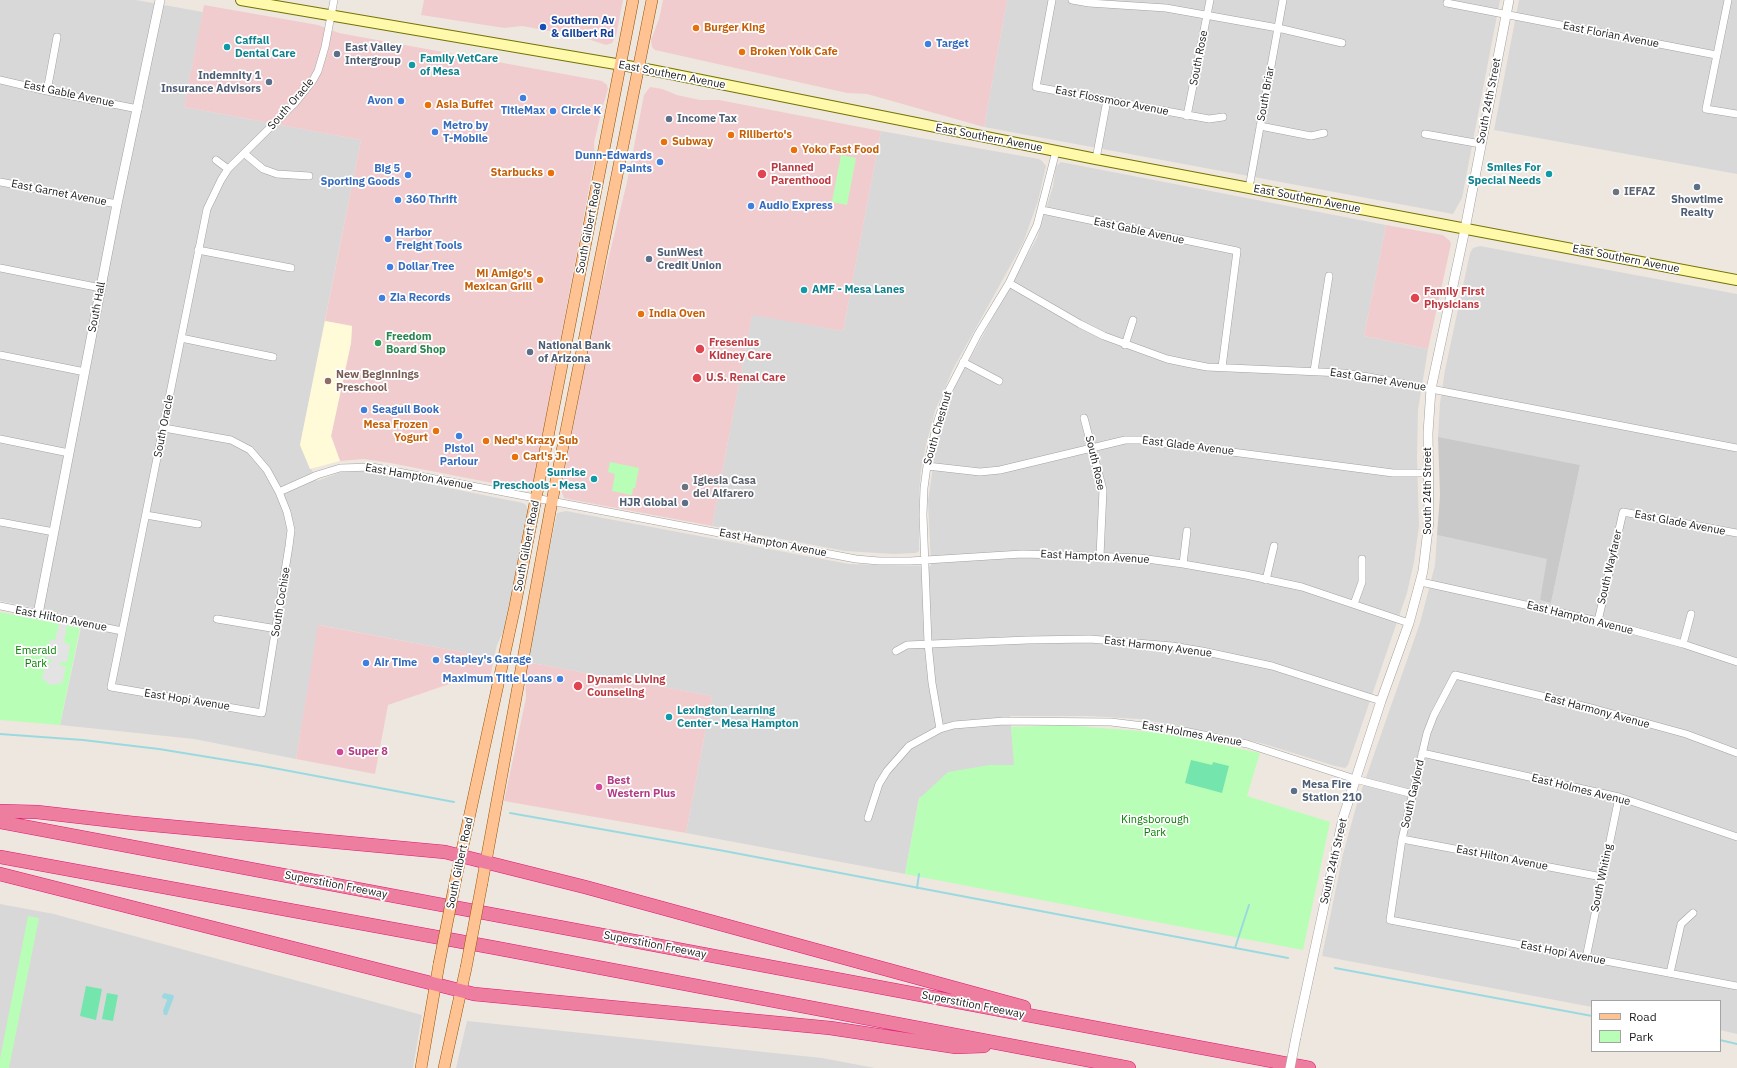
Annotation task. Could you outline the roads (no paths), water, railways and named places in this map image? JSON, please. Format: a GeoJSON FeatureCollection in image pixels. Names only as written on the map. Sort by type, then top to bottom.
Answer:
{"type":"FeatureCollection","features":[{"type":"Feature","properties":{"kind":"highway"},"geometry":{"type":"LineString","coordinates":[[0,811],[37,812],[140,824],[445,852],[486,861],[1119,1032]]}},
{"type":"Feature","properties":{"kind":"highway","name":"Superstition Freeway"},"geometry":{"type":"LineString","coordinates":[[0,822],[1309,1068]]}},
{"type":"Feature","properties":{"kind":"highway"},"geometry":{"type":"LineString","coordinates":[[0,857],[496,948],[1130,1068]]}},
{"type":"Feature","properties":{"kind":"highway"},"geometry":{"type":"LineString","coordinates":[[0,874],[474,994],[814,1026],[956,1047],[1006,1045]]}},
{"type":"Feature","properties":{"kind":"main road","name":"East Southern Avenue"},"geometry":{"type":"LineString","coordinates":[[241,0],[639,68],[1096,159],[1737,280]]}},
{"type":"Feature","properties":{"kind":"main road","name":"South Gilbert Road"},"geometry":{"type":"LineString","coordinates":[[421,1068],[435,985],[456,878],[512,621],[633,0]]}},
{"type":"Feature","properties":{"kind":"main road","name":"South Gilbert Road"},"geometry":{"type":"LineString","coordinates":[[444,1068],[466,968],[518,676],[652,0]]}},
{"type":"Feature","properties":{"kind":"street","name":"South Hall"},"geometry":{"type":"LineString","coordinates":[[38,614],[117,204],[160,0]]}},
{"type":"Feature","properties":{"kind":"street","name":"South Oracle"},"geometry":{"type":"LineString","coordinates":[[111,688],[207,209],[228,169],[245,154],[295,103],[313,80],[318,71],[325,47],[334,0]]}},
{"type":"Feature","properties":{"kind":"street","name":"East Flossmoor Avenue"},"geometry":{"type":"LineString","coordinates":[[1052,0],[1036,87],[1187,116],[1209,119],[1223,117]]}},
{"type":"Feature","properties":{"kind":"street"},"geometry":{"type":"LineString","coordinates":[[1072,0],[1089,3],[1166,8],[1208,14],[1342,43]]}},
{"type":"Feature","properties":{"kind":"street","name":"South Rose"},"geometry":{"type":"LineString","coordinates":[[1187,116],[1210,0]]}},
{"type":"Feature","properties":{"kind":"street","name":"South Briar"},"geometry":{"type":"LineString","coordinates":[[1249,188],[1283,0]]}},
{"type":"Feature","properties":{"kind":"street","name":"South 24th Street"},"geometry":{"type":"LineString","coordinates":[[1290,1068],[1336,845],[1355,779],[1409,623],[1421,582],[1428,534],[1428,434],[1431,389],[1465,229],[1509,0]]}},
{"type":"Feature","properties":{"kind":"street"},"geometry":{"type":"LineString","coordinates":[[1728,0],[1706,109],[1737,114]]}},
{"type":"Feature","properties":{"kind":"street","name":"East Florian Avenue"},"geometry":{"type":"LineString","coordinates":[[1447,3],[1716,55]]}},
{"type":"Feature","properties":{"kind":"street"},"geometry":{"type":"LineString","coordinates":[[47,91],[57,37]]}},
{"type":"Feature","properties":{"kind":"street","name":"East Gable Avenue"},"geometry":{"type":"LineString","coordinates":[[0,80],[138,109]]}},
{"type":"Feature","properties":{"kind":"street"},"geometry":{"type":"LineString","coordinates":[[1096,159],[1107,100]]}},
{"type":"Feature","properties":{"kind":"street"},"geometry":{"type":"LineString","coordinates":[[1260,126],[1311,136],[1324,133]]}},
{"type":"Feature","properties":{"kind":"street"},"geometry":{"type":"LineString","coordinates":[[1425,134],[1481,144]]}},
{"type":"Feature","properties":{"kind":"street","name":"South Chestnut"},"geometry":{"type":"LineString","coordinates":[[940,728],[932,683],[928,643],[924,514],[924,488],[927,466],[938,420],[948,392],[978,334],[1009,283],[1032,236],[1042,210],[1056,151]]}},
{"type":"Feature","properties":{"kind":"street"},"geometry":{"type":"LineString","coordinates":[[245,154],[263,169],[277,174],[308,176]]}},
{"type":"Feature","properties":{"kind":"street"},"geometry":{"type":"LineString","coordinates":[[216,160],[228,169]]}},
{"type":"Feature","properties":{"kind":"street","name":"East Garnet Avenue"},"geometry":{"type":"LineString","coordinates":[[0,182],[117,204]]}},
{"type":"Feature","properties":{"kind":"street","name":"East Gable Avenue"},"geometry":{"type":"LineString","coordinates":[[1042,210],[1237,251],[1222,367]]}},
{"type":"Feature","properties":{"kind":"street"},"geometry":{"type":"LineString","coordinates":[[198,250],[291,268]]}},
{"type":"Feature","properties":{"kind":"street"},"geometry":{"type":"LineString","coordinates":[[0,268],[101,288]]}},
{"type":"Feature","properties":{"kind":"street"},"geometry":{"type":"LineString","coordinates":[[1314,371],[1329,276]]}},
{"type":"Feature","properties":{"kind":"street","name":"East Garnet Avenue"},"geometry":{"type":"LineString","coordinates":[[1009,283],[1080,324],[1125,345],[1179,362],[1222,367],[1314,371],[1368,377],[1737,448]]}},
{"type":"Feature","properties":{"kind":"street"},"geometry":{"type":"LineString","coordinates":[[1125,345],[1133,320]]}},
{"type":"Feature","properties":{"kind":"street"},"geometry":{"type":"LineString","coordinates":[[181,338],[273,357]]}},
{"type":"Feature","properties":{"kind":"street"},"geometry":{"type":"LineString","coordinates":[[0,355],[85,372]]}},
{"type":"Feature","properties":{"kind":"street"},"geometry":{"type":"LineString","coordinates":[[963,362],[999,381]]}},
{"type":"Feature","properties":{"kind":"street","name":"South Rose"},"geometry":{"type":"LineString","coordinates":[[1084,418],[1093,447],[1103,490],[1100,556]]}},
{"type":"Feature","properties":{"kind":"street"},"geometry":{"type":"LineString","coordinates":[[164,428],[237,442],[250,450],[259,460],[279,492]]}},
{"type":"Feature","properties":{"kind":"street"},"geometry":{"type":"LineString","coordinates":[[0,439],[69,453]]}},
{"type":"Feature","properties":{"kind":"street","name":"East Glade Avenue"},"geometry":{"type":"LineString","coordinates":[[927,466],[980,472],[1000,470],[1125,440],[1140,440],[1393,473],[1428,473]]}},
{"type":"Feature","properties":{"kind":"street","name":"East Hampton Avenue"},"geometry":{"type":"LineString","coordinates":[[279,492],[326,472],[340,468],[358,466],[384,469],[846,558],[879,561],[925,560],[1022,554],[1140,558],[1183,564],[1302,587],[1409,623]]}},
{"type":"Feature","properties":{"kind":"street","name":"South Cochise"},"geometry":{"type":"LineString","coordinates":[[262,713],[277,629],[291,530],[287,512],[279,492]]}},
{"type":"Feature","properties":{"kind":"street","name":"East Glade Avenue"},"geometry":{"type":"LineString","coordinates":[[1623,512],[1737,533]]}},
{"type":"Feature","properties":{"kind":"street","name":"South Wayfarer"},"geometry":{"type":"LineString","coordinates":[[1598,621],[1623,512]]}},
{"type":"Feature","properties":{"kind":"street"},"geometry":{"type":"LineString","coordinates":[[146,515],[198,524]]}},
{"type":"Feature","properties":{"kind":"street"},"geometry":{"type":"LineString","coordinates":[[0,522],[54,532]]}},
{"type":"Feature","properties":{"kind":"street"},"geometry":{"type":"LineString","coordinates":[[1183,564],[1187,531]]}},
{"type":"Feature","properties":{"kind":"street"},"geometry":{"type":"LineString","coordinates":[[1266,580],[1274,546]]}},
{"type":"Feature","properties":{"kind":"street"},"geometry":{"type":"LineString","coordinates":[[1354,604],[1362,582],[1362,558]]}},
{"type":"Feature","properties":{"kind":"street","name":"East Hampton Avenue"},"geometry":{"type":"LineString","coordinates":[[1421,582],[1598,621],[1683,644],[1737,662]]}},
{"type":"Feature","properties":{"kind":"street","name":"East Hilton Avenue"},"geometry":{"type":"LineString","coordinates":[[0,606],[122,631]]}},
{"type":"Feature","properties":{"kind":"street"},"geometry":{"type":"LineString","coordinates":[[1683,644],[1690,614]]}},
{"type":"Feature","properties":{"kind":"street"},"geometry":{"type":"LineString","coordinates":[[217,619],[277,629]]}},
{"type":"Feature","properties":{"kind":"street","name":"East Harmony Avenue"},"geometry":{"type":"LineString","coordinates":[[896,651],[907,645],[928,643],[1090,639],[1172,646],[1272,666],[1381,701]]}},
{"type":"Feature","properties":{"kind":"street","name":"East Harmony Avenue"},"geometry":{"type":"LineString","coordinates":[[1455,674],[1595,709],[1686,734],[1737,753]]}},
{"type":"Feature","properties":{"kind":"street","name":"South Gaylord"},"geometry":{"type":"LineString","coordinates":[[1390,920],[1402,840],[1422,753],[1434,715],[1455,674]]}},
{"type":"Feature","properties":{"kind":"street","name":"East Hopi Avenue"},"geometry":{"type":"LineString","coordinates":[[111,688],[262,713]]}},
{"type":"Feature","properties":{"kind":"street","name":"East Holmes Avenue"},"geometry":{"type":"LineString","coordinates":[[940,728],[973,723],[1026,720],[1144,725],[1184,731],[1247,744],[1355,779],[1413,794]]}},
{"type":"Feature","properties":{"kind":"street"},"geometry":{"type":"LineString","coordinates":[[868,818],[880,784],[887,771],[909,746],[940,728]]}},
{"type":"Feature","properties":{"kind":"street","name":"East Holmes Avenue"},"geometry":{"type":"LineString","coordinates":[[1422,753],[1619,797],[1737,837]]}},
{"type":"Feature","properties":{"kind":"street","name":"South Whiting"},"geometry":{"type":"LineString","coordinates":[[1586,958],[1619,797]]}},
{"type":"Feature","properties":{"kind":"street","name":"East Hilton Avenue"},"geometry":{"type":"LineString","coordinates":[[1402,840],[1602,877]]}},
{"type":"Feature","properties":{"kind":"street"},"geometry":{"type":"LineString","coordinates":[[1670,973],[1681,924],[1693,913]]}},
{"type":"Feature","properties":{"kind":"street","name":"East Hopi Avenue"},"geometry":{"type":"LineString","coordinates":[[1390,920],[1737,986]]}},
{"type":"Feature","properties":{"kind":"water"},"geometry":{"type":"Polygon","coordinates":[[[164,993],[173,995],[174,997],[167,1015],[164,1015],[163,1011],[167,1000],[162,998],[164,993]]]}},
{"type":"Feature","properties":{"kind":"waterway"},"geometry":{"type":"LineString","coordinates":[[0,734],[83,740],[159,749],[263,766],[454,802]]}},
{"type":"Feature","properties":{"kind":"waterway"},"geometry":{"type":"LineString","coordinates":[[510,813],[719,850],[1288,958]]}},
{"type":"Feature","properties":{"kind":"waterway"},"geometry":{"type":"LineString","coordinates":[[917,888],[919,874]]}},
{"type":"Feature","properties":{"kind":"waterway"},"geometry":{"type":"LineString","coordinates":[[1235,948],[1249,905]]}},
{"type":"Feature","properties":{"kind":"waterway"},"geometry":{"type":"LineString","coordinates":[[1335,968],[1591,1016]]}},
{"type":"Feature","properties":{"kind":"waterway"},"geometry":{"type":"LineString","coordinates":[[1721,1040],[1737,1044]]}},
{"type":"Feature","properties":{"kind":"place","name":"Southern Av & Gilbert Rd"},"geometry":{"type":"Point","coordinates":[543,27]}},
{"type":"Feature","properties":{"kind":"place","name":"Burger King"},"geometry":{"type":"Point","coordinates":[696,28]}},
{"type":"Feature","properties":{"kind":"place","name":"Target"},"geometry":{"type":"Point","coordinates":[928,44]}},
{"type":"Feature","properties":{"kind":"place","name":"Caffall Dental Care"},"geometry":{"type":"Point","coordinates":[227,47]}},
{"type":"Feature","properties":{"kind":"place","name":"Broken Yolk Cafe"},"geometry":{"type":"Point","coordinates":[742,52]}},
{"type":"Feature","properties":{"kind":"place","name":"East Valley Intergroup"},"geometry":{"type":"Point","coordinates":[337,54]}},
{"type":"Feature","properties":{"kind":"place","name":"Family VetCare of Mesa"},"geometry":{"type":"Point","coordinates":[412,65]}},
{"type":"Feature","properties":{"kind":"place","name":"Indemnity 1 Insurance Advisors"},"geometry":{"type":"Point","coordinates":[269,82]}},
{"type":"Feature","properties":{"kind":"place","name":"TitleMax"},"geometry":{"type":"Point","coordinates":[523,98]}},
{"type":"Feature","properties":{"kind":"place","name":"Avon"},"geometry":{"type":"Point","coordinates":[401,101]}},
{"type":"Feature","properties":{"kind":"place","name":"Asia Buffet"},"geometry":{"type":"Point","coordinates":[428,105]}},
{"type":"Feature","properties":{"kind":"place","name":"Circle K"},"geometry":{"type":"Point","coordinates":[553,111]}},
{"type":"Feature","properties":{"kind":"place","name":"Income Tax"},"geometry":{"type":"Point","coordinates":[669,119]}},
{"type":"Feature","properties":{"kind":"place","name":"Metro by T-Mobile"},"geometry":{"type":"Point","coordinates":[435,132]}},
{"type":"Feature","properties":{"kind":"place","name":"Riliberto's"},"geometry":{"type":"Point","coordinates":[731,135]}},
{"type":"Feature","properties":{"kind":"place","name":"Subway"},"geometry":{"type":"Point","coordinates":[664,142]}},
{"type":"Feature","properties":{"kind":"place","name":"Yoko Fast Food"},"geometry":{"type":"Point","coordinates":[794,150]}},
{"type":"Feature","properties":{"kind":"place","name":"Dunn-Edwards Paints"},"geometry":{"type":"Point","coordinates":[660,162]}},
{"type":"Feature","properties":{"kind":"place","name":"Starbucks"},"geometry":{"type":"Point","coordinates":[551,173]}},
{"type":"Feature","properties":{"kind":"place","name":"Planned Parenthood"},"geometry":{"type":"Point","coordinates":[762,174]}},
{"type":"Feature","properties":{"kind":"place","name":"Smiles For Special Needs"},"geometry":{"type":"Point","coordinates":[1549,174]}},
{"type":"Feature","properties":{"kind":"place","name":"Big 5 Sporting Goods"},"geometry":{"type":"Point","coordinates":[408,175]}},
{"type":"Feature","properties":{"kind":"place","name":"Showtime Realty"},"geometry":{"type":"Point","coordinates":[1697,187]}},
{"type":"Feature","properties":{"kind":"place","name":"IEFAZ"},"geometry":{"type":"Point","coordinates":[1616,192]}},
{"type":"Feature","properties":{"kind":"place","name":"360 Thrift"},"geometry":{"type":"Point","coordinates":[398,200]}},
{"type":"Feature","properties":{"kind":"place","name":"Audio Express"},"geometry":{"type":"Point","coordinates":[751,206]}},
{"type":"Feature","properties":{"kind":"place","name":"Harbor Freight Tools"},"geometry":{"type":"Point","coordinates":[388,239]}},
{"type":"Feature","properties":{"kind":"place","name":"SunWest Credit Union"},"geometry":{"type":"Point","coordinates":[649,259]}},
{"type":"Feature","properties":{"kind":"place","name":"Dollar Tree"},"geometry":{"type":"Point","coordinates":[390,267]}},
{"type":"Feature","properties":{"kind":"place","name":"Mi Amigo's Mexican Grill"},"geometry":{"type":"Point","coordinates":[540,280]}},
{"type":"Feature","properties":{"kind":"place","name":"AMF - Mesa Lanes"},"geometry":{"type":"Point","coordinates":[804,290]}},
{"type":"Feature","properties":{"kind":"place","name":"Zia Records"},"geometry":{"type":"Point","coordinates":[382,298]}},
{"type":"Feature","properties":{"kind":"place","name":"Family First Physicians"},"geometry":{"type":"Point","coordinates":[1415,298]}},
{"type":"Feature","properties":{"kind":"place","name":"India Oven"},"geometry":{"type":"Point","coordinates":[641,314]}},
{"type":"Feature","properties":{"kind":"place","name":"Freedom Board Shop"},"geometry":{"type":"Point","coordinates":[378,343]}},
{"type":"Feature","properties":{"kind":"place","name":"Fresenius Kidney Care"},"geometry":{"type":"Point","coordinates":[700,349]}},
{"type":"Feature","properties":{"kind":"place","name":"National Bank of Arizona"},"geometry":{"type":"Point","coordinates":[530,352]}},
{"type":"Feature","properties":{"kind":"place","name":"U.S. Renal Care"},"geometry":{"type":"Point","coordinates":[697,378]}},
{"type":"Feature","properties":{"kind":"place","name":"New Beginnings Preschool"},"geometry":{"type":"Point","coordinates":[328,381]}},
{"type":"Feature","properties":{"kind":"place","name":"Seagull Book"},"geometry":{"type":"Point","coordinates":[364,410]}},
{"type":"Feature","properties":{"kind":"place","name":"Mesa Frozen Yogurt"},"geometry":{"type":"Point","coordinates":[436,431]}},
{"type":"Feature","properties":{"kind":"place","name":"Pistol Parlour"},"geometry":{"type":"Point","coordinates":[459,436]}},
{"type":"Feature","properties":{"kind":"place","name":"Ned's Krazy Sub"},"geometry":{"type":"Point","coordinates":[486,441]}},
{"type":"Feature","properties":{"kind":"place","name":"Carl's Jr."},"geometry":{"type":"Point","coordinates":[515,457]}},
{"type":"Feature","properties":{"kind":"place","name":"Sunrise Preschools - Mesa"},"geometry":{"type":"Point","coordinates":[594,479]}},
{"type":"Feature","properties":{"kind":"place","name":"Iglesia Casa del Alfarero"},"geometry":{"type":"Point","coordinates":[685,487]}},
{"type":"Feature","properties":{"kind":"place","name":"HJR Global"},"geometry":{"type":"Point","coordinates":[685,503]}},
{"type":"Feature","properties":{"kind":"place","name":"Stapley's Garage"},"geometry":{"type":"Point","coordinates":[436,660]}},
{"type":"Feature","properties":{"kind":"place","name":"Air Time"},"geometry":{"type":"Point","coordinates":[366,663]}},
{"type":"Feature","properties":{"kind":"place","name":"Maximum Title Loans"},"geometry":{"type":"Point","coordinates":[560,679]}},
{"type":"Feature","properties":{"kind":"place","name":"Dynamic Living Counseling"},"geometry":{"type":"Point","coordinates":[578,686]}},
{"type":"Feature","properties":{"kind":"place","name":"Lexington Learning Center - Mesa Hampton"},"geometry":{"type":"Point","coordinates":[669,717]}},
{"type":"Feature","properties":{"kind":"place","name":"Super 8"},"geometry":{"type":"Point","coordinates":[340,752]}},
{"type":"Feature","properties":{"kind":"place","name":"Best Western Plus"},"geometry":{"type":"Point","coordinates":[599,787]}},
{"type":"Feature","properties":{"kind":"place","name":"Mesa Fire Station 210"},"geometry":{"type":"Point","coordinates":[1294,791]}},
{"type":"Feature","properties":{"kind":"park label","name":"Emerald Park"},"geometry":{"type":"Point","coordinates":[36,657]}},
{"type":"Feature","properties":{"kind":"park label","name":"Kingsborough Park"},"geometry":{"type":"Point","coordinates":[1155,826]}}]}
